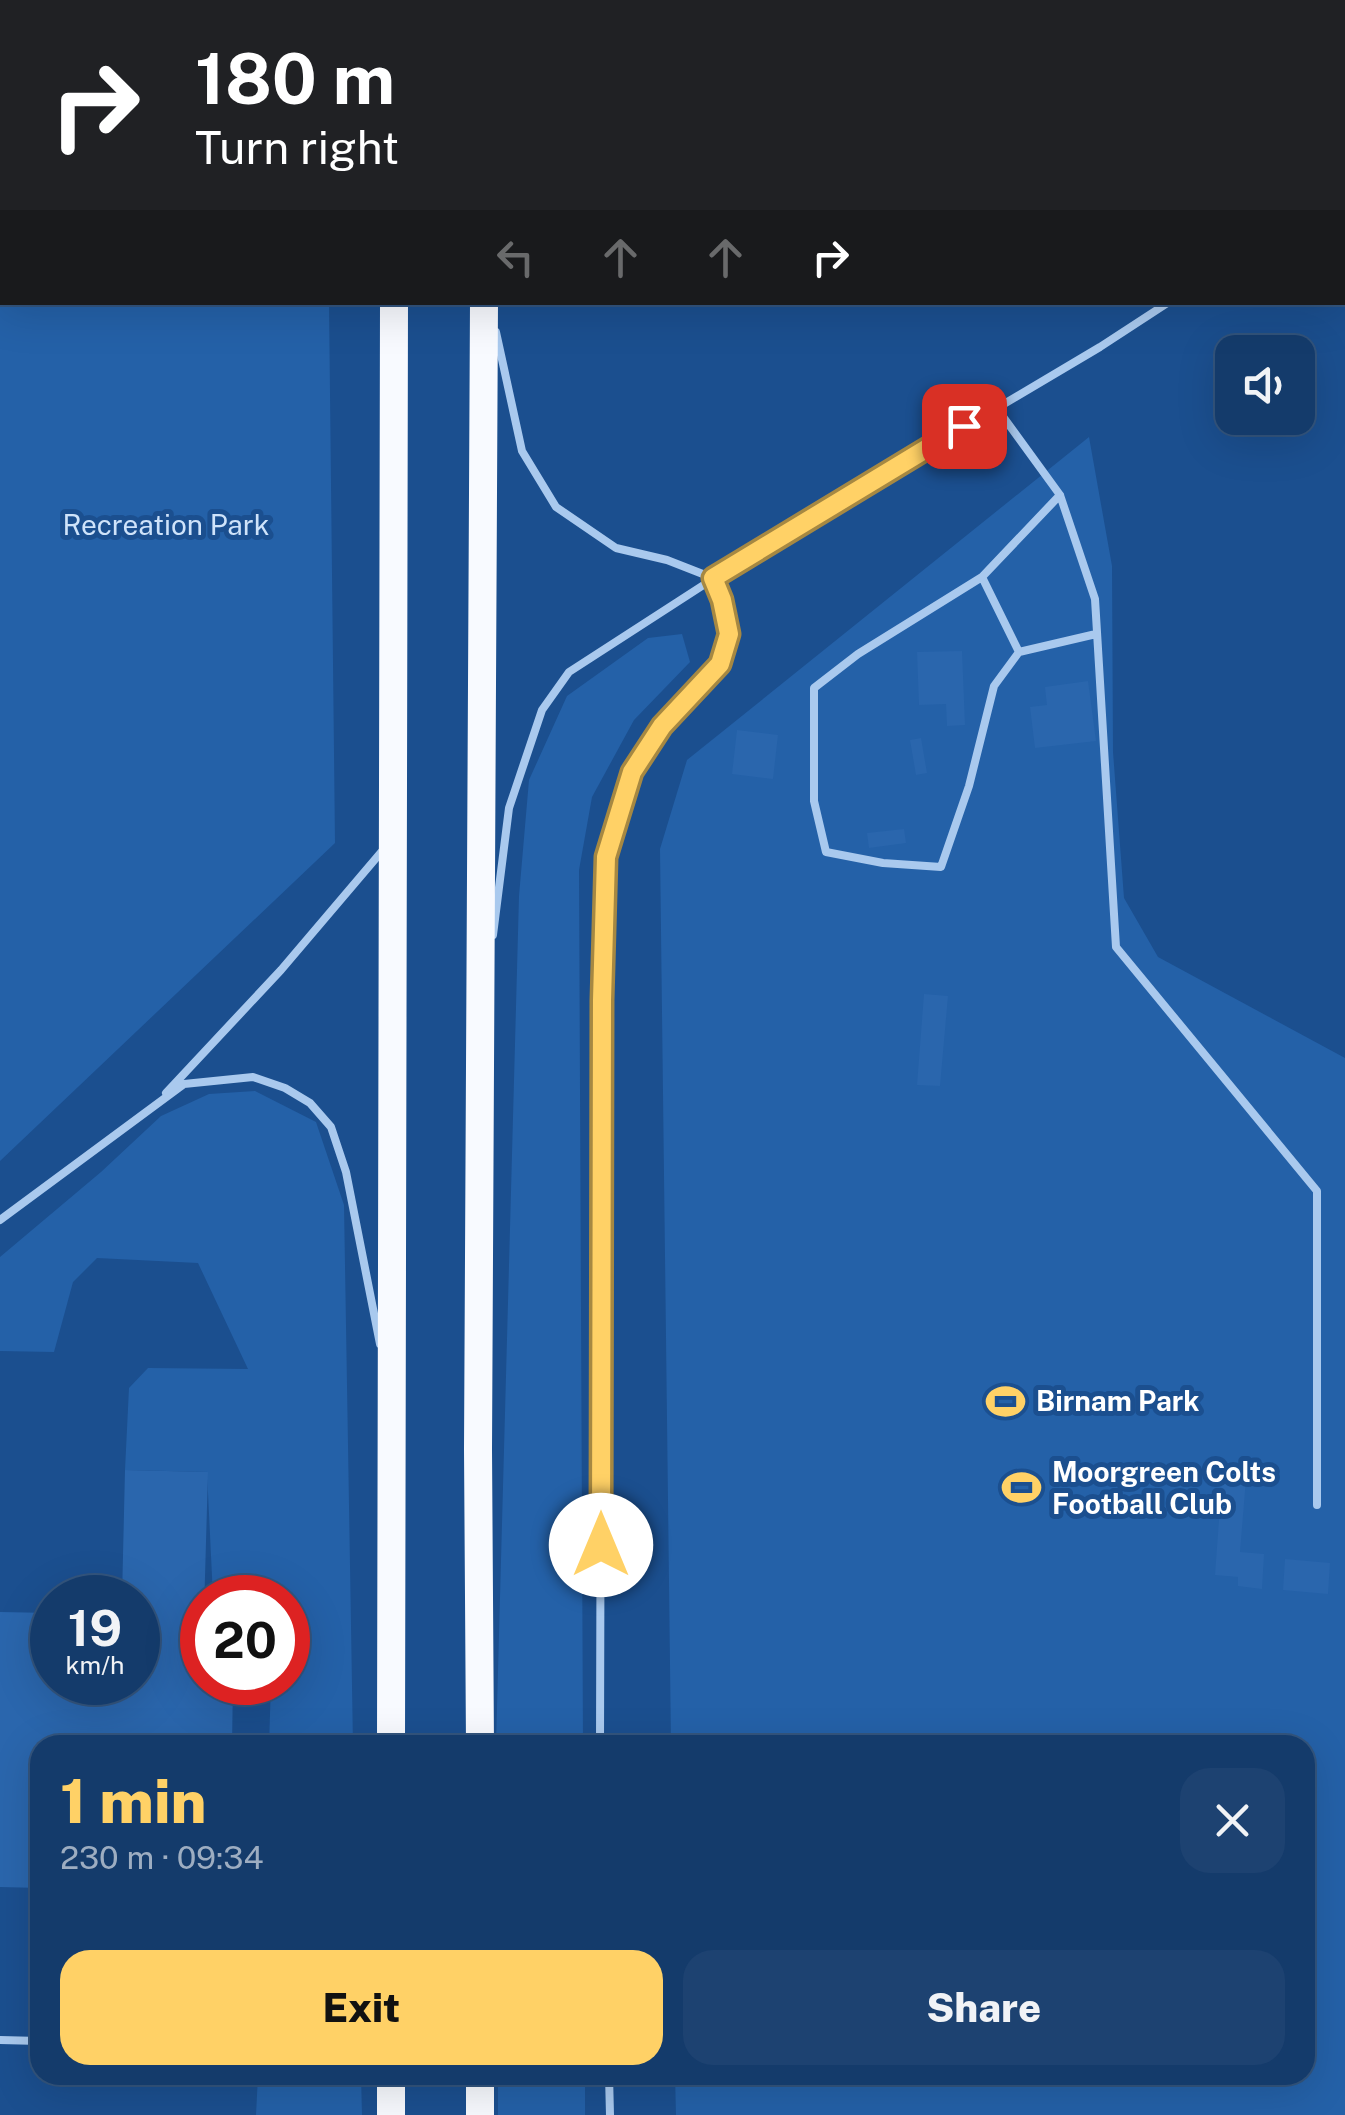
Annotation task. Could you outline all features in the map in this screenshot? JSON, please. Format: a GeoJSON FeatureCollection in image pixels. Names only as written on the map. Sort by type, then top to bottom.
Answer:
{"type":"FeatureCollection","features":[{"type":"Feature","properties":{"kind":"highway"},"geometry":{"type":"LineString","coordinates":[[392,1735],[394,305]]}},
{"type":"Feature","properties":{"kind":"highway"},"geometry":{"type":"LineString","coordinates":[[480,1735],[480,1018],[487,305]]}},
{"type":"Feature","properties":{"kind":"highway"},"geometry":{"type":"LineString","coordinates":[[391,2085],[391,2115]]}},
{"type":"Feature","properties":{"kind":"highway"},"geometry":{"type":"LineString","coordinates":[[480,2085],[480,2115]]}},
{"type":"Feature","properties":{"kind":"lane"},"geometry":{"type":"LineString","coordinates":[[488,305],[522,451],[556,507],[616,548],[667,560],[713,578],[729,634],[720,664],[662,726],[632,772],[606,857],[602,1000],[600,1735]]}},
{"type":"Feature","properties":{"kind":"lane"},"geometry":{"type":"LineString","coordinates":[[480,1018],[509,808],[542,710],[568,672],[713,578],[1164,305]]}},
{"type":"Feature","properties":{"kind":"lane"},"geometry":{"type":"LineString","coordinates":[[996,406],[1060,495],[1094,599],[1116,947],[1318,1191],[1317,1505]]}},
{"type":"Feature","properties":{"kind":"lane"},"geometry":{"type":"LineString","coordinates":[[1060,495],[982,577],[858,654],[814,688],[814,801],[826,852],[883,863],[941,866],[969,786],[994,686],[1019,652],[1096,634]]}},
{"type":"Feature","properties":{"kind":"lane"},"geometry":{"type":"LineString","coordinates":[[982,577],[1019,652]]}},
{"type":"Feature","properties":{"kind":"lane"},"geometry":{"type":"LineString","coordinates":[[156,1104],[282,970],[394,836]]}},
{"type":"Feature","properties":{"kind":"lane"},"geometry":{"type":"LineString","coordinates":[[0,1220],[184,1084],[253,1076],[284,1088],[310,1103],[330,1127],[346,1172],[390,1398]]}},
{"type":"Feature","properties":{"kind":"lane"},"geometry":{"type":"LineString","coordinates":[[0,2040],[30,2041]]}},
{"type":"Feature","properties":{"kind":"lane"},"geometry":{"type":"LineString","coordinates":[[609,2085],[610,2115]]}},
{"type":"Feature","properties":{"kind":"green space","name":"Recreation Park"},"geometry":{"type":"Polygon","coordinates":[[[0,305],[329,305],[335,843],[0,1161],[0,305]]]}},
{"type":"Feature","properties":{"kind":"green space","name":"Birnam Park"},"geometry":{"type":"Polygon","coordinates":[[[1089,437],[1112,566],[1113,752],[1124,898],[1158,957],[1345,1058],[1345,2115],[676,2115],[675,2085],[1315,2085],[1315,1735],[671,1735],[660,849],[687,760],[1089,437]]]}},
{"type":"Feature","properties":{"kind":"green space"},"geometry":{"type":"Polygon","coordinates":[[[682,634],[690,662],[634,720],[592,797],[579,870],[583,1735],[496,1735],[519,896],[529,780],[567,696],[648,638],[682,634]]]}},
{"type":"Feature","properties":{"kind":"green space"},"geometry":{"type":"Polygon","coordinates":[[[255,1091],[316,1122],[344,1205],[353,1735],[269,1735],[270,1705],[310,1705],[310,1575],[212,1575],[207,1472],[125,1470],[129,1388],[148,1368],[248,1369],[198,1263],[97,1258],[73,1282],[54,1352],[0,1351],[0,1257],[161,1116],[209,1094],[255,1091]]]}},
{"type":"Feature","properties":{"kind":"green space"},"geometry":{"type":"Polygon","coordinates":[[[258,2085],[361,2085],[362,2115],[256,2115],[258,2085]]]}},
{"type":"Feature","properties":{"kind":"green space"},"geometry":{"type":"Polygon","coordinates":[[[498,2085],[585,2085],[585,2115],[498,2115],[498,2085]]]}},
{"type":"Feature","properties":{"kind":"building"},"geometry":{"type":"Polygon","coordinates":[[[962,651],[965,725],[947,726],[946,704],[919,705],[917,652],[962,651]]]}},
{"type":"Feature","properties":{"kind":"building"},"geometry":{"type":"Polygon","coordinates":[[[1088,681],[1096,741],[1035,748],[1030,707],[1047,705],[1045,687],[1088,681]]]}},
{"type":"Feature","properties":{"kind":"building"},"geometry":{"type":"Polygon","coordinates":[[[737,730],[778,735],[773,779],[732,774],[737,730]]]}},
{"type":"Feature","properties":{"kind":"building"},"geometry":{"type":"Polygon","coordinates":[[[921,738],[927,773],[916,775],[910,740],[921,738]]]}},
{"type":"Feature","properties":{"kind":"building"},"geometry":{"type":"Polygon","coordinates":[[[904,829],[906,843],[869,848],[867,833],[904,829]]]}},
{"type":"Feature","properties":{"kind":"building"},"geometry":{"type":"Polygon","coordinates":[[[924,994],[948,996],[940,1086],[917,1085],[924,994]]]}},
{"type":"Feature","properties":{"kind":"building"},"geometry":{"type":"Polygon","coordinates":[[[1223,1465],[1247,1467],[1240,1552],[1264,1554],[1262,1589],[1238,1586],[1238,1577],[1215,1575],[1223,1465]]]}},
{"type":"Feature","properties":{"kind":"building"},"geometry":{"type":"Polygon","coordinates":[[[125,1470],[208,1472],[205,1575],[180,1575],[180,1705],[233,1705],[232,1735],[30,1735],[30,1888],[0,1887],[0,1612],[30,1613],[30,1705],[160,1705],[160,1575],[123,1575],[125,1470]]]}},
{"type":"Feature","properties":{"kind":"building"},"geometry":{"type":"Polygon","coordinates":[[[1285,1559],[1330,1563],[1328,1594],[1283,1590],[1285,1559]]]}},
{"type":"Feature","properties":{"kind":"place","name":"Birnam Park"},"geometry":{"type":"Point","coordinates":[1006,1401]}},
{"type":"Feature","properties":{"kind":"place","name":"Moorgreen Colts Football Club"},"geometry":{"type":"Point","coordinates":[1022,1488]}},
{"type":"Feature","properties":{"kind":"route"},"geometry":{"type":"LineString","coordinates":[[601,1545],[602,1000],[606,857],[617,815],[632,772],[662,726],[720,664],[729,634],[713,578],[964,426]]}}]}
